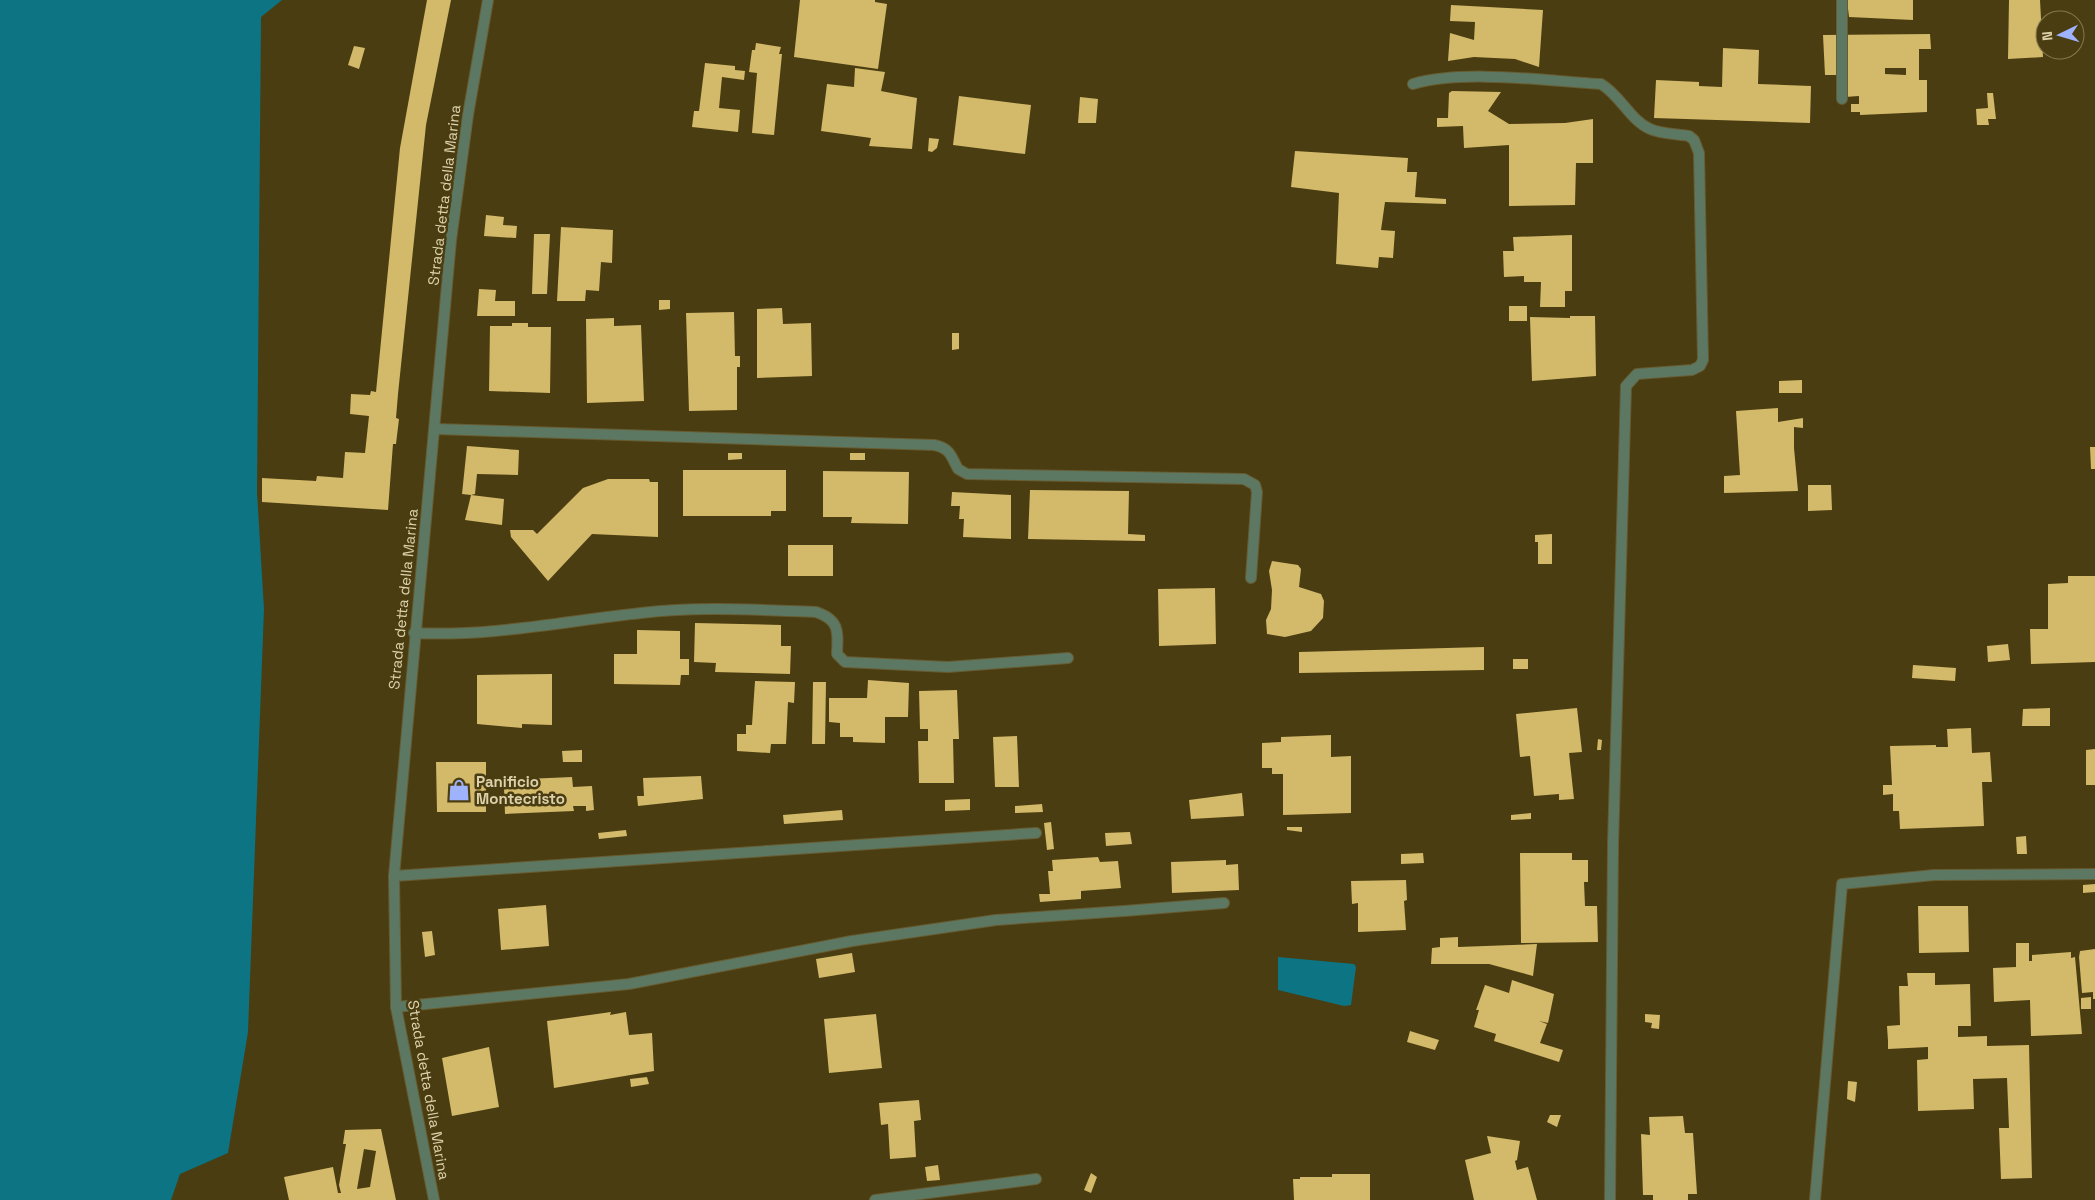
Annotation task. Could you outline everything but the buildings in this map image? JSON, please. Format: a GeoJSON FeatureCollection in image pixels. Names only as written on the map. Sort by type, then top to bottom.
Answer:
{"type":"FeatureCollection","features":[{"type":"Feature","properties":{"kind":"street","name":"Strada detta della Marina"},"geometry":{"type":"LineString","coordinates":[[434,1200],[396,1007],[394,876],[414,634],[436,430],[451,240],[468,115],[488,0]]}},
{"type":"Feature","properties":{"kind":"street"},"geometry":{"type":"LineString","coordinates":[[1842,0],[1842,99]]}},
{"type":"Feature","properties":{"kind":"street"},"geometry":{"type":"LineString","coordinates":[[1413,84],[1432,79],[1482,78],[1601,84],[1612,90],[1640,122],[1650,129],[1688,136],[1694,140],[1699,153],[1704,360],[1700,366],[1692,370],[1637,374],[1626,386],[1613,845],[1610,1200]]}},
{"type":"Feature","properties":{"kind":"street"},"geometry":{"type":"LineString","coordinates":[[436,430],[934,445],[944,446],[950,451],[958,469],[967,474],[1244,479],[1255,485],[1257,492],[1251,578]]}},
{"type":"Feature","properties":{"kind":"street"},"geometry":{"type":"LineString","coordinates":[[414,634],[470,635],[643,612],[715,609],[807,612],[827,616],[835,624],[838,636],[837,654],[846,662],[948,667],[1068,658]]}},
{"type":"Feature","properties":{"kind":"street"},"geometry":{"type":"LineString","coordinates":[[394,876],[1036,833]]}},
{"type":"Feature","properties":{"kind":"street"},"geometry":{"type":"LineString","coordinates":[[1816,1200],[1842,884],[1934,876],[2095,874]]}},
{"type":"Feature","properties":{"kind":"street"},"geometry":{"type":"LineString","coordinates":[[396,1007],[629,984],[852,941],[996,920],[1224,903]]}},
{"type":"Feature","properties":{"kind":"street"},"geometry":{"type":"LineString","coordinates":[[875,1200],[1036,1179]]}},
{"type":"Feature","properties":{"kind":"water"},"geometry":{"type":"Polygon","coordinates":[[[0,0],[282,0],[261,17],[257,492],[264,609],[248,1032],[228,1153],[180,1174],[171,1200],[0,1200],[0,0]]]}},
{"type":"Feature","properties":{"kind":"water"},"geometry":{"type":"Polygon","coordinates":[[[1278,957],[1354,964],[1356,967],[1351,1005],[1344,1006],[1278,990],[1278,957]]]}},
{"type":"Feature","properties":{"kind":"place","name":"Panificio Montecristo"},"geometry":{"type":"Point","coordinates":[459,790]}}]}
